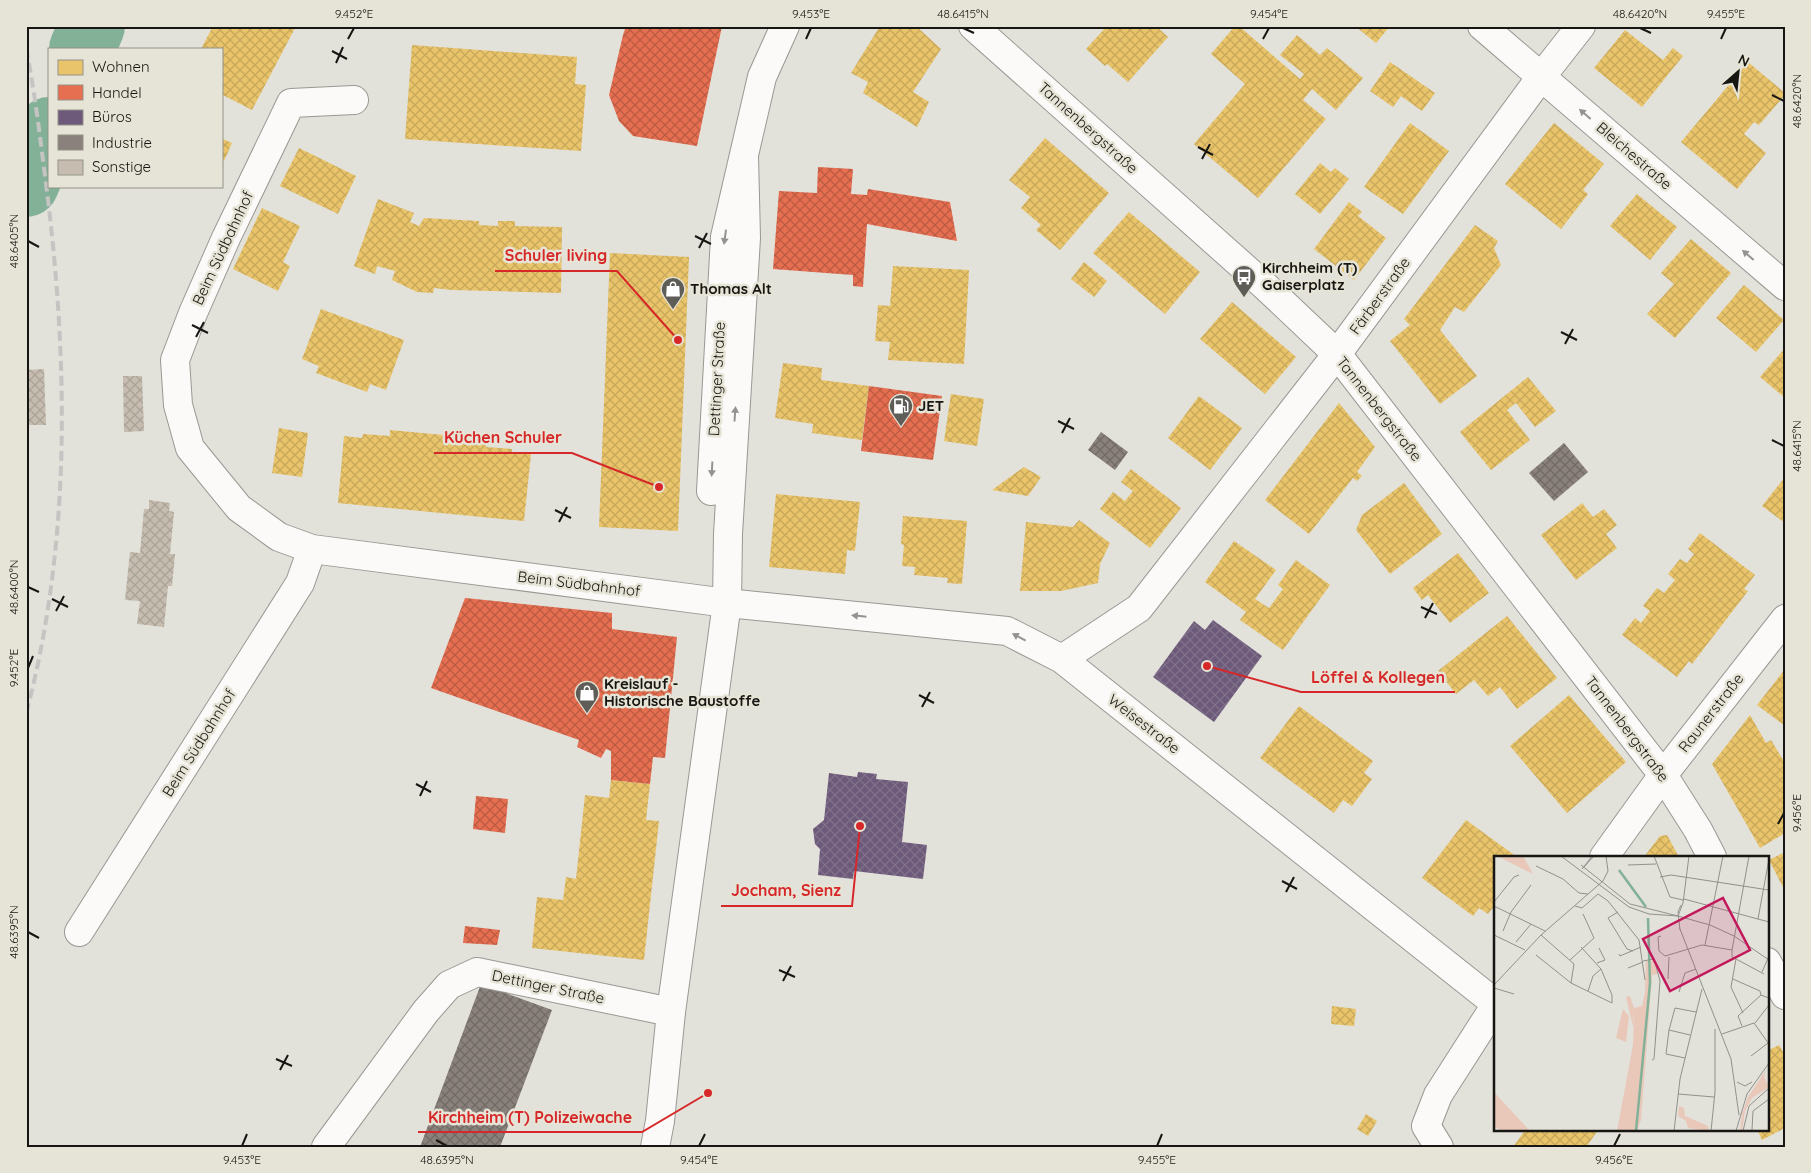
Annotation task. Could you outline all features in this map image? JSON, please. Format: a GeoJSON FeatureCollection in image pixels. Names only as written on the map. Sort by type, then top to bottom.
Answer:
{"type":"FeatureCollection","features":[{"type":"Feature","properties":{"kind":"street","name":"Dettinger Straße"},"geometry":{"type":"LineString","coordinates":[[655,1147],[660,1121],[671,1012],[727,603],[709,532],[725,237],[762,77],[785,26]]}},
{"type":"Feature","properties":{"kind":"street","name":"Tannenbergstraße"},"geometry":{"type":"LineString","coordinates":[[973,26],[1264,286],[1337,354],[1663,775],[1698,830],[1711,856]]}},
{"type":"Feature","properties":{"kind":"street","name":"Bleichestraße"},"geometry":{"type":"LineString","coordinates":[[1482,26],[1785,286]]}},
{"type":"Feature","properties":{"kind":"street","name":"Färberstraße"},"geometry":{"type":"LineString","coordinates":[[1062,660],[1139,608],[1337,354],[1541,76],[1581,26]]}},
{"type":"Feature","properties":{"kind":"street","name":"Beim Südbahnhof"},"geometry":{"type":"LineString","coordinates":[[354,100],[291,103],[219,255],[193,313],[175,360],[178,405],[190,448],[239,508],[279,537],[312,549],[727,603]]}},
{"type":"Feature","properties":{"kind":"street","name":"Beim Südbahnhof"},"geometry":{"type":"LineString","coordinates":[[79,932],[300,583],[312,549]]}},
{"type":"Feature","properties":{"kind":"street","name":"Weisestraße"},"geometry":{"type":"LineString","coordinates":[[727,603],[1007,631],[1062,660],[1494,1004]]}},
{"type":"Feature","properties":{"kind":"street","name":"Raunerstraße"},"geometry":{"type":"LineString","coordinates":[[1605,856],[1663,775],[1785,619]]}},
{"type":"Feature","properties":{"kind":"street"},"geometry":{"type":"LineString","coordinates":[[1768,964],[1785,995]]}},
{"type":"Feature","properties":{"kind":"street","name":"Dettinger Straße"},"geometry":{"type":"LineString","coordinates":[[326,1147],[426,1011],[450,985],[477,972],[671,1012]]}},
{"type":"Feature","properties":{"kind":"street"},"geometry":{"type":"LineString","coordinates":[[1440,1147],[1426,1126],[1438,1095],[1494,1007]]}},
{"type":"Feature","properties":{"kind":"building: Wohnen"},"geometry":{"type":"Polygon","coordinates":[[[213,26],[292,26],[295,28],[252,110],[222,95],[222,48],[202,48],[213,26]]]}},
{"type":"Feature","properties":{"kind":"building: Wohnen"},"geometry":{"type":"Polygon","coordinates":[[[880,26],[916,26],[941,49],[913,92],[929,102],[917,127],[863,93],[868,82],[851,73],[880,26]]]}},
{"type":"Feature","properties":{"kind":"building: Wohnen"},"geometry":{"type":"Polygon","coordinates":[[[1107,26],[1156,26],[1168,37],[1128,82],[1107,64],[1105,66],[1086,49],[1107,26]]]}},
{"type":"Feature","properties":{"kind":"building: Wohnen"},"geometry":{"type":"Polygon","coordinates":[[[1235,26],[1239,26],[1300,79],[1304,74],[1280,55],[1297,35],[1320,55],[1327,48],[1363,78],[1336,110],[1312,89],[1303,100],[1326,119],[1258,198],[1194,144],[1245,84],[1211,54],[1235,26]]]}},
{"type":"Feature","properties":{"kind":"building: Wohnen"},"geometry":{"type":"Polygon","coordinates":[[[1355,26],[1390,26],[1376,43],[1355,26]]]}},
{"type":"Feature","properties":{"kind":"building: Wohnen"},"geometry":{"type":"Polygon","coordinates":[[[1625,30],[1663,60],[1673,48],[1683,56],[1642,107],[1594,68],[1625,30]]]}},
{"type":"Feature","properties":{"kind":"building: Wohnen"},"geometry":{"type":"Polygon","coordinates":[[[412,45],[577,57],[575,84],[586,85],[581,151],[405,139],[412,45]]]}},
{"type":"Feature","properties":{"kind":"building: Wohnen"},"geometry":{"type":"Polygon","coordinates":[[[1390,62],[1435,93],[1422,111],[1401,96],[1393,107],[1370,91],[1390,62]]]}},
{"type":"Feature","properties":{"kind":"building: Wohnen"},"geometry":{"type":"Polygon","coordinates":[[[1748,62],[1785,95],[1759,125],[1754,122],[1744,134],[1766,153],[1737,189],[1681,142],[1748,62]]]}},
{"type":"Feature","properties":{"kind":"building: Wohnen"},"geometry":{"type":"Polygon","coordinates":[[[1410,123],[1449,151],[1403,214],[1364,187],[1410,123]]]}},
{"type":"Feature","properties":{"kind":"building: Wohnen"},"geometry":{"type":"Polygon","coordinates":[[[1554,123],[1604,164],[1583,190],[1588,194],[1561,229],[1505,184],[1554,123]]]}},
{"type":"Feature","properties":{"kind":"building: Wohnen"},"geometry":{"type":"Polygon","coordinates":[[[222,138],[232,143],[224,161],[222,160],[222,138]]]}},
{"type":"Feature","properties":{"kind":"building: Wohnen"},"geometry":{"type":"Polygon","coordinates":[[[1045,138],[1109,193],[1060,250],[1036,230],[1041,225],[1021,208],[1030,197],[1009,180],[1045,138]]]}},
{"type":"Feature","properties":{"kind":"building: Wohnen"},"geometry":{"type":"Polygon","coordinates":[[[299,148],[356,176],[338,214],[280,186],[299,148]]]}},
{"type":"Feature","properties":{"kind":"building: Wohnen"},"geometry":{"type":"Polygon","coordinates":[[[1320,163],[1331,172],[1335,168],[1349,179],[1320,214],[1295,194],[1320,163]]]}},
{"type":"Feature","properties":{"kind":"building: Wohnen"},"geometry":{"type":"Polygon","coordinates":[[[1637,194],[1677,227],[1650,260],[1610,226],[1637,194]]]}},
{"type":"Feature","properties":{"kind":"building: Wohnen"},"geometry":{"type":"Polygon","coordinates":[[[378,199],[414,213],[410,222],[419,226],[424,218],[479,221],[479,225],[498,226],[498,221],[515,221],[515,226],[562,227],[561,293],[434,288],[433,293],[417,292],[392,280],[395,271],[377,266],[375,274],[354,266],[378,199]]]}},
{"type":"Feature","properties":{"kind":"building: Wohnen"},"geometry":{"type":"Polygon","coordinates":[[[1349,202],[1362,212],[1358,216],[1386,238],[1354,280],[1314,249],[1349,202]]]}},
{"type":"Feature","properties":{"kind":"building: Wohnen"},"geometry":{"type":"Polygon","coordinates":[[[262,208],[300,226],[283,262],[290,266],[278,291],[233,269],[262,208]]]}},
{"type":"Feature","properties":{"kind":"building: Wohnen"},"geometry":{"type":"Polygon","coordinates":[[[1129,212],[1200,272],[1165,314],[1093,253],[1129,212]]]}},
{"type":"Feature","properties":{"kind":"building: Wohnen"},"geometry":{"type":"Polygon","coordinates":[[[1475,225],[1498,241],[1494,248],[1501,265],[1464,312],[1455,307],[1440,330],[1477,376],[1440,404],[1390,341],[1410,325],[1404,319],[1475,225]]]}},
{"type":"Feature","properties":{"kind":"building: Wohnen"},"geometry":{"type":"Polygon","coordinates":[[[1691,239],[1731,273],[1675,338],[1647,314],[1674,284],[1661,273],[1691,239]]]}},
{"type":"Feature","properties":{"kind":"building: Wohnen"},"geometry":{"type":"Polygon","coordinates":[[[610,253],[689,257],[678,531],[599,527],[610,253]]]}},
{"type":"Feature","properties":{"kind":"building: Wohnen"},"geometry":{"type":"Polygon","coordinates":[[[1084,262],[1107,281],[1094,297],[1071,279],[1084,262]]]}},
{"type":"Feature","properties":{"kind":"building: Wohnen"},"geometry":{"type":"Polygon","coordinates":[[[893,266],[969,270],[964,364],[888,360],[890,342],[875,341],[878,305],[890,306],[893,266]]]}},
{"type":"Feature","properties":{"kind":"building: Wohnen"},"geometry":{"type":"Polygon","coordinates":[[[1744,285],[1784,320],[1756,352],[1716,318],[1744,285]]]}},
{"type":"Feature","properties":{"kind":"building: Wohnen"},"geometry":{"type":"Polygon","coordinates":[[[1232,302],[1296,357],[1265,394],[1200,339],[1232,302]]]}},
{"type":"Feature","properties":{"kind":"building: Wohnen"},"geometry":{"type":"Polygon","coordinates":[[[321,309],[404,340],[386,390],[370,384],[367,392],[316,373],[319,366],[302,359],[321,309]]]}},
{"type":"Feature","properties":{"kind":"building: Wohnen"},"geometry":{"type":"Polygon","coordinates":[[[1785,348],[1785,398],[1760,377],[1785,348]]]}},
{"type":"Feature","properties":{"kind":"building: Wohnen"},"geometry":{"type":"Polygon","coordinates":[[[783,363],[822,368],[821,380],[869,386],[862,440],[812,433],[813,424],[775,418],[783,363]]]}},
{"type":"Feature","properties":{"kind":"building: Wohnen"},"geometry":{"type":"Polygon","coordinates":[[[1528,377],[1556,411],[1535,427],[1516,403],[1507,410],[1530,440],[1491,470],[1460,432],[1528,377]]]}},
{"type":"Feature","properties":{"kind":"building: Wohnen"},"geometry":{"type":"Polygon","coordinates":[[[951,394],[984,399],[977,446],[944,441],[951,394]]]}},
{"type":"Feature","properties":{"kind":"building: Wohnen"},"geometry":{"type":"Polygon","coordinates":[[[1199,396],[1242,428],[1210,470],[1168,438],[1199,396]]]}},
{"type":"Feature","properties":{"kind":"building: Wohnen"},"geometry":{"type":"Polygon","coordinates":[[[1339,403],[1375,447],[1357,472],[1362,476],[1357,481],[1353,478],[1309,534],[1265,500],[1339,403]]]}},
{"type":"Feature","properties":{"kind":"building: Wohnen"},"geometry":{"type":"Polygon","coordinates":[[[279,428],[308,433],[302,477],[272,473],[279,428]]]}},
{"type":"Feature","properties":{"kind":"building: Wohnen"},"geometry":{"type":"Polygon","coordinates":[[[390,430],[487,439],[486,447],[512,449],[512,453],[531,454],[524,521],[338,503],[344,436],[362,438],[363,434],[390,436],[390,430]]]}},
{"type":"Feature","properties":{"kind":"building: Wohnen"},"geometry":{"type":"Polygon","coordinates":[[[1024,467],[1041,477],[1028,496],[992,490],[1024,467]]]}},
{"type":"Feature","properties":{"kind":"building: Wohnen"},"geometry":{"type":"Polygon","coordinates":[[[1131,469],[1181,508],[1150,548],[1100,509],[1113,492],[1125,501],[1133,491],[1121,482],[1131,469]]]}},
{"type":"Feature","properties":{"kind":"building: Wohnen"},"geometry":{"type":"Polygon","coordinates":[[[1785,477],[1785,523],[1762,506],[1785,477]]]}},
{"type":"Feature","properties":{"kind":"building: Wohnen"},"geometry":{"type":"Polygon","coordinates":[[[1404,483],[1442,534],[1390,574],[1356,530],[1362,515],[1404,483]]]}},
{"type":"Feature","properties":{"kind":"building: Wohnen"},"geometry":{"type":"Polygon","coordinates":[[[776,494],[860,502],[855,551],[847,550],[845,574],[769,567],[776,494]]]}},
{"type":"Feature","properties":{"kind":"building: Wohnen"},"geometry":{"type":"Polygon","coordinates":[[[1582,503],[1593,517],[1604,509],[1617,525],[1606,534],[1617,548],[1576,580],[1541,535],[1582,503]]]}},
{"type":"Feature","properties":{"kind":"building: Wohnen"},"geometry":{"type":"Polygon","coordinates":[[[903,516],[967,521],[962,584],[947,583],[948,578],[914,575],[915,567],[902,566],[904,545],[901,544],[903,516]]]}},
{"type":"Feature","properties":{"kind":"building: Wohnen"},"geometry":{"type":"Polygon","coordinates":[[[1079,520],[1110,543],[1100,564],[1098,583],[1061,591],[1020,591],[1026,522],[1073,527],[1079,520]]]}},
{"type":"Feature","properties":{"kind":"building: Wohnen"},"geometry":{"type":"Polygon","coordinates":[[[1700,533],[1755,575],[1744,589],[1748,591],[1692,664],[1689,661],[1677,677],[1622,635],[1635,618],[1641,623],[1650,611],[1643,606],[1657,588],[1664,593],[1675,580],[1668,574],[1680,559],[1687,563],[1694,554],[1688,549],[1700,533]]]}},
{"type":"Feature","properties":{"kind":"building: Wohnen"},"geometry":{"type":"Polygon","coordinates":[[[1234,541],[1276,570],[1255,599],[1269,608],[1283,589],[1278,585],[1296,560],[1330,585],[1283,650],[1240,620],[1246,612],[1205,582],[1234,541]]]}},
{"type":"Feature","properties":{"kind":"building: Wohnen"},"geometry":{"type":"Polygon","coordinates":[[[1458,553],[1489,593],[1450,623],[1428,595],[1422,600],[1413,588],[1458,553]]]}},
{"type":"Feature","properties":{"kind":"building: Wohnen"},"geometry":{"type":"Polygon","coordinates":[[[1507,616],[1557,678],[1517,709],[1500,687],[1488,696],[1474,680],[1456,694],[1438,671],[1507,616]]]}},
{"type":"Feature","properties":{"kind":"building: Wohnen"},"geometry":{"type":"Polygon","coordinates":[[[1785,669],[1785,726],[1757,705],[1785,669]]]}},
{"type":"Feature","properties":{"kind":"building: Wohnen"},"geometry":{"type":"Polygon","coordinates":[[[1569,695],[1626,762],[1567,813],[1510,746],[1569,695]]]}},
{"type":"Feature","properties":{"kind":"building: Wohnen"},"geometry":{"type":"Polygon","coordinates":[[[1299,706],[1373,761],[1364,773],[1372,779],[1352,806],[1343,800],[1334,813],[1260,758],[1299,706]]]}},
{"type":"Feature","properties":{"kind":"building: Wohnen"},"geometry":{"type":"Polygon","coordinates":[[[1750,715],[1766,743],[1771,740],[1785,763],[1785,833],[1760,848],[1712,764],[1750,715]]]}},
{"type":"Feature","properties":{"kind":"building: Wohnen"},"geometry":{"type":"Polygon","coordinates":[[[611,780],[650,784],[646,820],[659,821],[644,960],[532,948],[537,897],[563,900],[566,877],[576,879],[585,795],[609,798],[611,780]]]}},
{"type":"Feature","properties":{"kind":"building: Wohnen"},"geometry":{"type":"Polygon","coordinates":[[[1466,820],[1516,856],[1494,856],[1494,906],[1488,914],[1479,908],[1473,916],[1422,878],[1466,820]]]}},
{"type":"Feature","properties":{"kind":"building: Wohnen"},"geometry":{"type":"Polygon","coordinates":[[[1667,835],[1678,856],[1645,856],[1660,836],[1667,835]]]}},
{"type":"Feature","properties":{"kind":"building: Wohnen"},"geometry":{"type":"Polygon","coordinates":[[[1785,852],[1785,891],[1769,860],[1785,852]]]}},
{"type":"Feature","properties":{"kind":"building: Wohnen"},"geometry":{"type":"Polygon","coordinates":[[[1332,1006],[1356,1009],[1354,1026],[1331,1024],[1332,1006]]]}},
{"type":"Feature","properties":{"kind":"building: Wohnen"},"geometry":{"type":"Polygon","coordinates":[[[1779,1045],[1785,1055],[1785,1128],[1762,1140],[1757,1130],[1768,1130],[1768,1050],[1779,1045]]]}},
{"type":"Feature","properties":{"kind":"building: Wohnen"},"geometry":{"type":"Polygon","coordinates":[[[1366,1114],[1377,1121],[1368,1136],[1357,1129],[1366,1114]]]}},
{"type":"Feature","properties":{"kind":"building: Wohnen"},"geometry":{"type":"Polygon","coordinates":[[[1525,1130],[1598,1130],[1586,1147],[1513,1147],[1525,1130]]]}},
{"type":"Feature","properties":{"kind":"building: Handel"},"geometry":{"type":"Polygon","coordinates":[[[626,26],[722,26],[697,146],[633,136],[619,121],[609,95],[626,26]]]}},
{"type":"Feature","properties":{"kind":"building: Handel"},"geometry":{"type":"Polygon","coordinates":[[[818,167],[853,169],[851,194],[867,195],[868,189],[950,202],[957,241],[867,224],[863,287],[853,286],[853,275],[773,269],[779,191],[817,193],[818,167]]]}},
{"type":"Feature","properties":{"kind":"building: Handel","name":"JET"},"geometry":{"type":"Polygon","coordinates":[[[869,386],[942,396],[933,460],[861,451],[869,386]]]}},
{"type":"Feature","properties":{"kind":"building: Handel","name":"Kreislauf - Historische Baustoffe"},"geometry":{"type":"Polygon","coordinates":[[[465,598],[612,613],[612,629],[677,637],[665,758],[653,757],[650,784],[611,780],[611,751],[606,749],[601,758],[577,747],[579,740],[431,688],[465,598]]]}},
{"type":"Feature","properties":{"kind":"building: Handel"},"geometry":{"type":"Polygon","coordinates":[[[476,796],[508,799],[505,833],[473,829],[476,796]]]}},
{"type":"Feature","properties":{"kind":"building: Handel"},"geometry":{"type":"Polygon","coordinates":[[[465,926],[500,930],[497,945],[463,943],[465,926]]]}},
{"type":"Feature","properties":{"kind":"building: Büros"},"geometry":{"type":"Polygon","coordinates":[[[1213,620],[1262,656],[1214,722],[1153,677],[1194,621],[1205,630],[1213,620]]]}},
{"type":"Feature","properties":{"kind":"building: Büros"},"geometry":{"type":"Polygon","coordinates":[[[858,772],[877,774],[876,779],[908,782],[902,842],[927,845],[923,879],[854,871],[853,879],[818,875],[820,849],[815,844],[813,829],[824,820],[829,773],[857,777],[858,772]]]}},
{"type":"Feature","properties":{"kind":"building: Industrie"},"geometry":{"type":"Polygon","coordinates":[[[1101,432],[1128,452],[1115,470],[1088,450],[1101,432]]]}},
{"type":"Feature","properties":{"kind":"building: Industrie"},"geometry":{"type":"Polygon","coordinates":[[[1564,443],[1588,472],[1554,501],[1529,473],[1564,443]]]}},
{"type":"Feature","properties":{"kind":"building: Industrie"},"geometry":{"type":"Polygon","coordinates":[[[481,984],[552,1010],[500,1147],[420,1147],[481,984]]]}},
{"type":"Feature","properties":{"kind":"building: Sonstige"},"geometry":{"type":"Polygon","coordinates":[[[44,369],[46,425],[27,425],[26,370],[44,369]]]}},
{"type":"Feature","properties":{"kind":"building: Sonstige"},"geometry":{"type":"Polygon","coordinates":[[[123,376],[142,376],[144,431],[124,432],[123,376]]]}},
{"type":"Feature","properties":{"kind":"building: Sonstige"},"geometry":{"type":"Polygon","coordinates":[[[149,500],[170,503],[169,511],[174,512],[170,554],[175,554],[172,586],[168,586],[164,627],[137,624],[140,601],[125,600],[130,552],[140,553],[144,509],[149,509],[149,500]]]}},
{"type":"Feature","properties":{"kind":"waterway"},"geometry":{"type":"LineString","coordinates":[[82,48],[92,26]]}},
{"type":"Feature","properties":{"kind":"waterway"},"geometry":{"type":"LineString","coordinates":[[26,184],[48,132]]}},
{"type":"Feature","properties":{"kind":"railway"},"geometry":{"type":"LineString","coordinates":[[26,48],[38,123],[52,236],[58,305],[62,442],[59,511],[52,579],[41,647],[26,714]]}},
{"type":"Feature","properties":{"kind":"place","name":"Kirchheim (T) Gaiserplatz"},"geometry":{"type":"Point","coordinates":[1244,298]}},
{"type":"Feature","properties":{"kind":"place","name":"Thomas Alt"},"geometry":{"type":"Point","coordinates":[673,310]}},
{"type":"Feature","properties":{"kind":"place","name":"Schuler living"},"geometry":{"type":"Point","coordinates":[678,340]}},
{"type":"Feature","properties":{"kind":"place","name":"JET"},"geometry":{"type":"Point","coordinates":[901,427]}},
{"type":"Feature","properties":{"kind":"place","name":"Küchen Schuler"},"geometry":{"type":"Point","coordinates":[659,487]}},
{"type":"Feature","properties":{"kind":"place","name":"Löffel & Kollegen"},"geometry":{"type":"Point","coordinates":[1207,666]}},
{"type":"Feature","properties":{"kind":"place","name":"Kreislauf - Historische Baustoffe"},"geometry":{"type":"Point","coordinates":[587,714]}},
{"type":"Feature","properties":{"kind":"place","name":"Jocham, Sienz"},"geometry":{"type":"Point","coordinates":[860,826]}},
{"type":"Feature","properties":{"kind":"place","name":"Kirchheim (T) Polizeiwache"},"geometry":{"type":"Point","coordinates":[708,1093]}}]}
